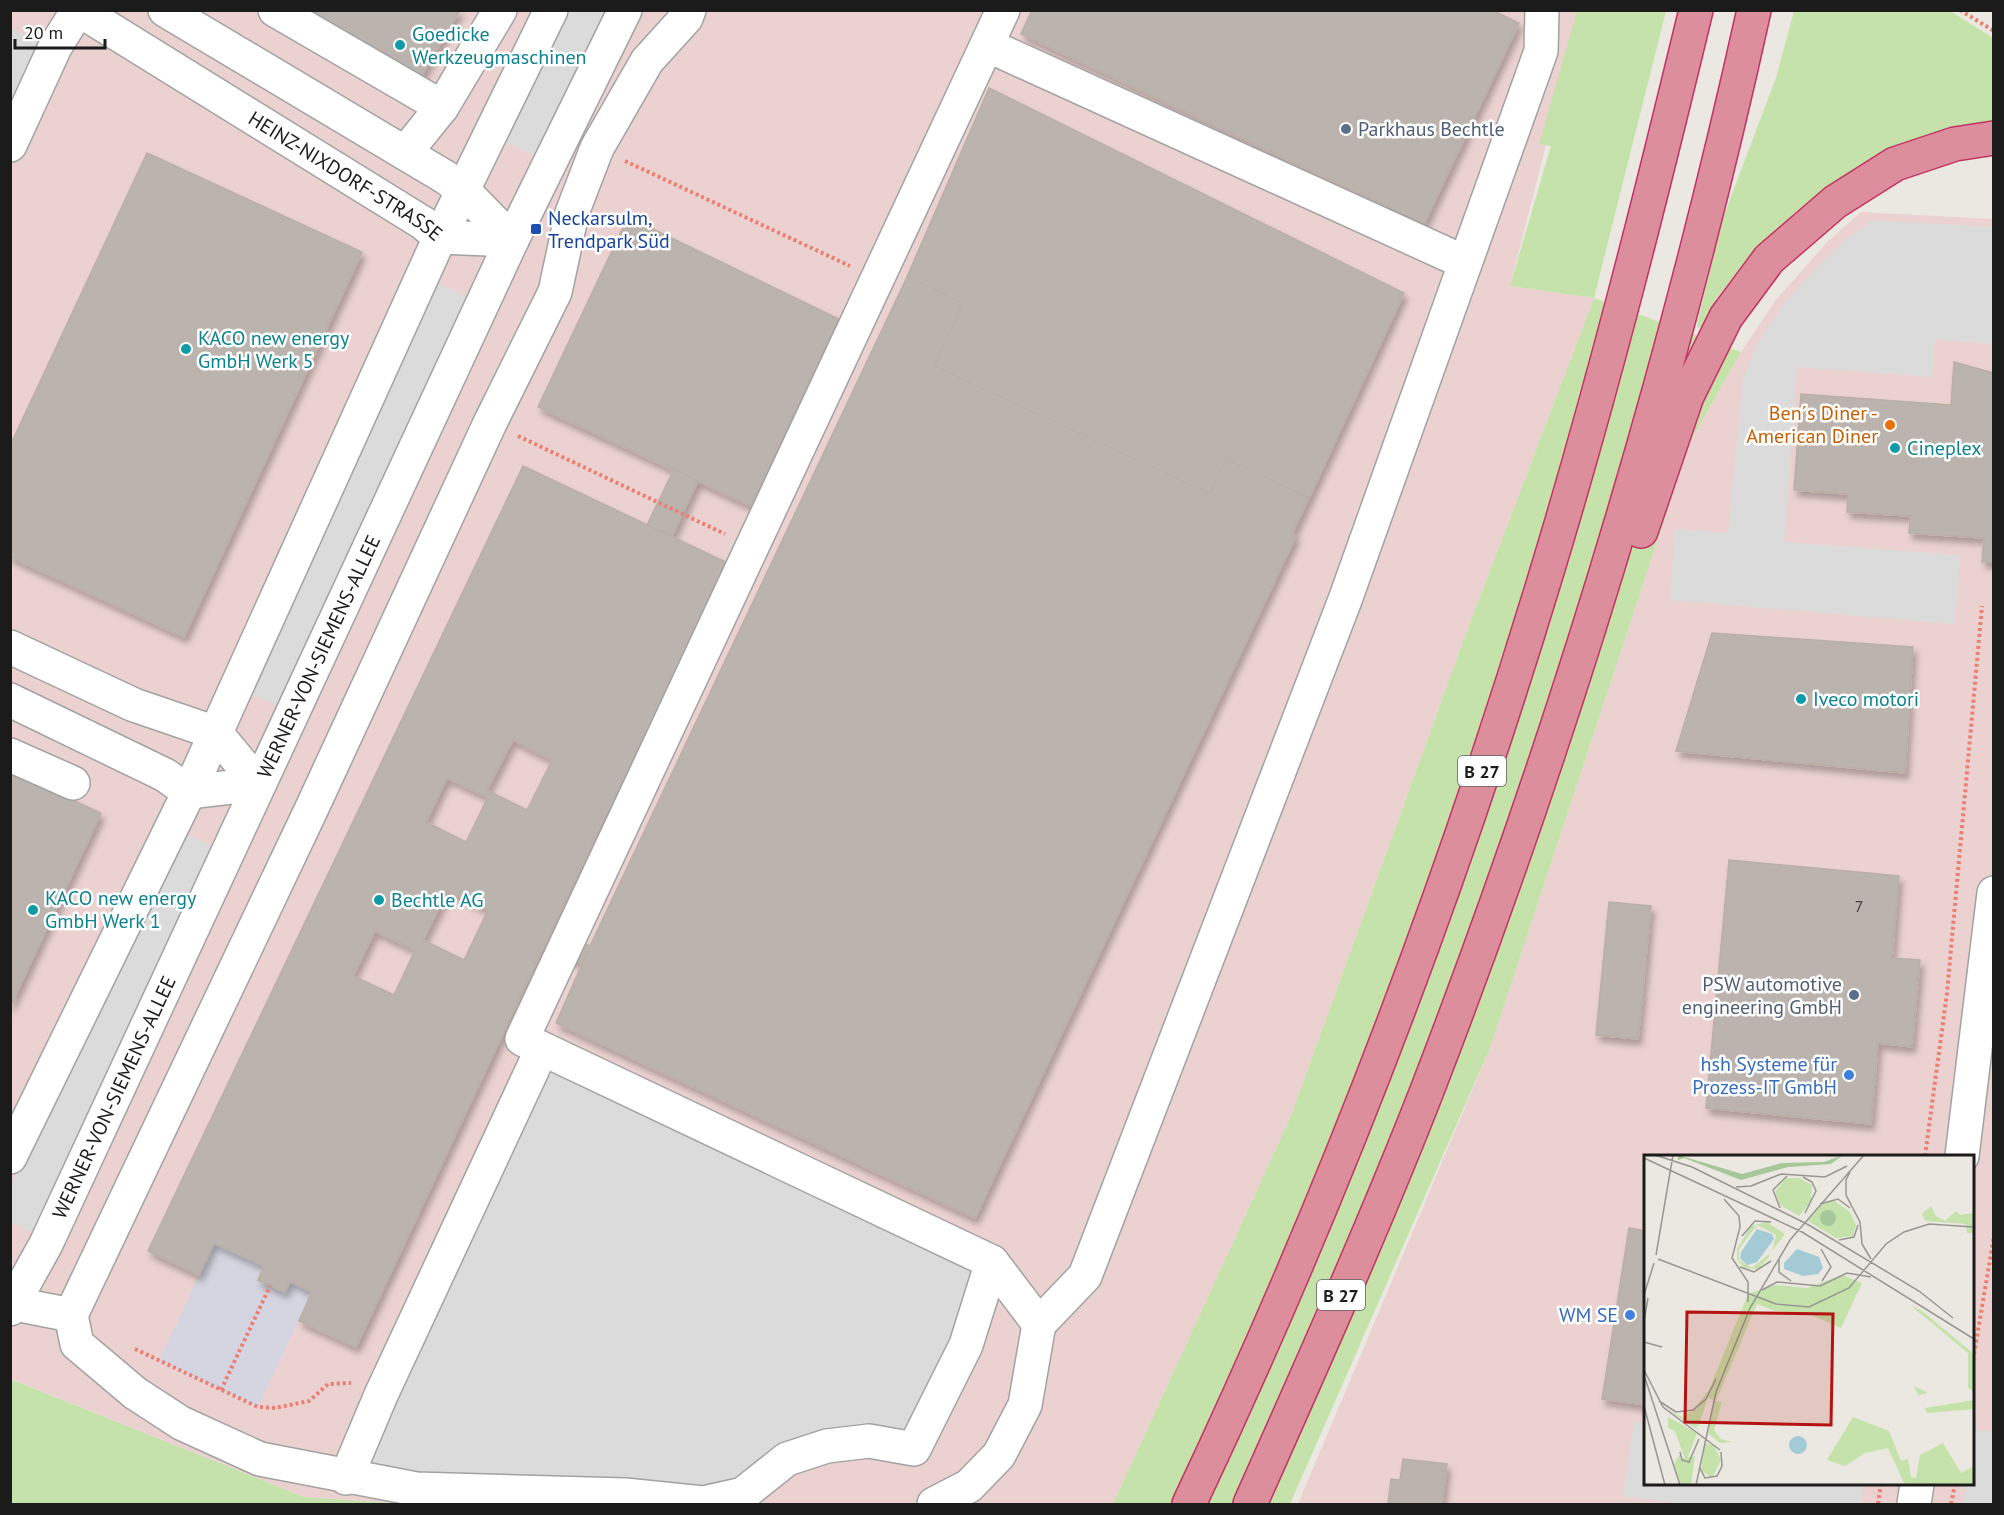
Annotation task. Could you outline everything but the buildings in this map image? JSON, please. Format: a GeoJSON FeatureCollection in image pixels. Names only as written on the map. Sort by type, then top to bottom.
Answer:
{"type":"FeatureCollection","features":[{"type":"Feature","properties":{"kind":"highway","name":"B 27"},"geometry":{"type":"LineString","coordinates":[[1189,1504],[1284,1291],[1395,1022],[1497,728],[1545,579],[1593,414],[1638,250],[1696,10]]}},
{"type":"Feature","properties":{"kind":"highway","name":"B 27"},"geometry":{"type":"LineString","coordinates":[[1250,1504],[1428,1088],[1537,786],[1598,597],[1676,321],[1737,88],[1754,10]]}},
{"type":"Feature","properties":{"kind":"highway"},"geometry":{"type":"LineString","coordinates":[[1598,597],[1634,551],[1687,396],[1726,317],[1769,259],[1835,202],[1895,164],[1955,144],[1994,138]]}},
{"type":"Feature","properties":{"kind":"street","name":"HEINZ-NIXDORF-STRASSE"},"geometry":{"type":"LineString","coordinates":[[79,10],[423,223],[440,237],[512,240]]}},
{"type":"Feature","properties":{"kind":"street"},"geometry":{"type":"LineString","coordinates":[[10,145],[55,47],[79,10]]}},
{"type":"Feature","properties":{"kind":"street"},"geometry":{"type":"LineString","coordinates":[[132,44],[151,10]]}},
{"type":"Feature","properties":{"kind":"street"},"geometry":{"type":"LineString","coordinates":[[165,10],[463,190],[512,240]]}},
{"type":"Feature","properties":{"kind":"street"},"geometry":{"type":"LineString","coordinates":[[275,10],[441,107]]}},
{"type":"Feature","properties":{"kind":"street"},"geometry":{"type":"LineString","coordinates":[[405,153],[441,107],[500,10]]}},
{"type":"Feature","properties":{"kind":"street"},"geometry":{"type":"LineString","coordinates":[[10,1157],[189,792],[440,237],[550,10]]}},
{"type":"Feature","properties":{"kind":"street","name":"WERNER-VON-SIEMENS-ALLEE"},"geometry":{"type":"LineString","coordinates":[[11,1304],[46,1244],[512,240],[625,10]]}},
{"type":"Feature","properties":{"kind":"street"},"geometry":{"type":"LineString","coordinates":[[689,10],[686,18],[647,61],[597,148],[572,213],[555,292],[490,423],[316,800],[71,1315],[77,1344],[135,1393],[181,1423],[260,1460],[346,1478],[416,1489],[625,1495],[703,1503],[743,1494],[787,1459],[827,1446],[869,1441],[914,1449],[966,1345],[992,1262]]}},
{"type":"Feature","properties":{"kind":"street"},"geometry":{"type":"LineString","coordinates":[[1003,10],[522,1039],[992,1262],[1039,1324]]}},
{"type":"Feature","properties":{"kind":"street"},"geometry":{"type":"LineString","coordinates":[[934,1504],[969,1486],[999,1455],[1024,1405],[1039,1324],[1085,1276],[1345,600],[1541,51],[1542,10]]}},
{"type":"Feature","properties":{"kind":"street"},"geometry":{"type":"LineString","coordinates":[[987,45],[1464,262]]}},
{"type":"Feature","properties":{"kind":"street"},"geometry":{"type":"LineString","coordinates":[[10,647],[134,705],[216,733],[258,784]]}},
{"type":"Feature","properties":{"kind":"street"},"geometry":{"type":"LineString","coordinates":[[10,700],[165,775],[189,792],[258,784]]}},
{"type":"Feature","properties":{"kind":"street"},"geometry":{"type":"LineString","coordinates":[[10,755],[73,783]]}},
{"type":"Feature","properties":{"kind":"street"},"geometry":{"type":"LineString","coordinates":[[1962,1155],[1990,956],[1994,892]]}},
{"type":"Feature","properties":{"kind":"street"},"geometry":{"type":"LineString","coordinates":[[346,1478],[381,1395],[542,1048]]}},
{"type":"Feature","properties":{"kind":"street"},"geometry":{"type":"LineString","coordinates":[[11,1304],[71,1315]]}},
{"type":"Feature","properties":{"kind":"street"},"geometry":{"type":"LineString","coordinates":[[1914,1504],[1917,1485]]}},
{"type":"Feature","properties":{"kind":"path"},"geometry":{"type":"LineString","coordinates":[[1960,10],[1994,31]]}},
{"type":"Feature","properties":{"kind":"path"},"geometry":{"type":"LineString","coordinates":[[597,148],[877,279]]}},
{"type":"Feature","properties":{"kind":"path"},"geometry":{"type":"LineString","coordinates":[[490,423],[751,546]]}},
{"type":"Feature","properties":{"kind":"path"},"geometry":{"type":"LineString","coordinates":[[1925,1155],[1947,993],[1982,606]]}},
{"type":"Feature","properties":{"kind":"path"},"geometry":{"type":"LineString","coordinates":[[1974,1354],[1994,1236]]}},
{"type":"Feature","properties":{"kind":"path"},"geometry":{"type":"LineString","coordinates":[[221,1390],[270,1286]]}},
{"type":"Feature","properties":{"kind":"path"},"geometry":{"type":"LineString","coordinates":[[129,1346],[258,1407],[275,1408],[309,1401],[328,1384],[352,1383],[381,1395]]}},
{"type":"Feature","properties":{"kind":"path"},"geometry":{"type":"LineString","coordinates":[[1878,1504],[1881,1485]]}},
{"type":"Feature","properties":{"kind":"path"},"geometry":{"type":"LineString","coordinates":[[1952,1504],[1955,1485]]}},
{"type":"Feature","properties":{"kind":"shaded area"},"geometry":{"type":"Polygon","coordinates":[[[10,11],[1580,11],[1510,286],[1594,298],[1461,647],[1291,1116],[1113,1504],[407,1504],[304,1497],[11,1379],[10,11]]]}},
{"type":"Feature","properties":{"kind":"shaded area"},"geometry":{"type":"Polygon","coordinates":[[[564,11],[614,11],[543,160],[503,141],[564,11]]]}},
{"type":"Feature","properties":{"kind":"shaded area"},"geometry":{"type":"Polygon","coordinates":[[[11,28],[44,44],[11,116],[11,28]]]}},
{"type":"Feature","properties":{"kind":"shaded area"},"geometry":{"type":"Polygon","coordinates":[[[1861,212],[1993,219],[1993,1504],[1298,1504],[1490,1048],[1690,442],[1741,352],[1775,301],[1828,241],[1861,212]]]}},
{"type":"Feature","properties":{"kind":"shaded area"},"geometry":{"type":"Polygon","coordinates":[[[1873,220],[1993,227],[1993,344],[1935,339],[1932,377],[1797,367],[1784,542],[1960,555],[1955,624],[1670,600],[1675,529],[1728,533],[1743,378],[1760,339],[1783,305],[1813,271],[1843,241],[1873,220]]]}},
{"type":"Feature","properties":{"kind":"shaded area"},"geometry":{"type":"Polygon","coordinates":[[[438,283],[477,302],[283,708],[243,690],[438,283]]]}},
{"type":"Feature","properties":{"kind":"shaded area"},"geometry":{"type":"Polygon","coordinates":[[[179,830],[220,850],[38,1235],[11,1222],[10,1187],[179,830]]]}},
{"type":"Feature","properties":{"kind":"shaded area"},"geometry":{"type":"Polygon","coordinates":[[[533,1030],[1004,1253],[980,1314],[982,1350],[933,1451],[927,1454],[875,1450],[787,1471],[753,1504],[323,1483],[533,1030]]]}},
{"type":"Feature","properties":{"kind":"shaded area"},"geometry":{"type":"Polygon","coordinates":[[[214,1243],[264,1266],[258,1280],[284,1292],[290,1281],[312,1292],[258,1407],[159,1361],[214,1243]]]}},
{"type":"Feature","properties":{"kind":"shaded area"},"geometry":{"type":"Polygon","coordinates":[[[1634,1421],[1644,1423],[1644,1485],[1864,1485],[1861,1504],[1685,1504],[1623,1496],[1634,1421]]]}},
{"type":"Feature","properties":{"kind":"shaded area"},"geometry":{"type":"Polygon","coordinates":[[[1974,1429],[1993,1432],[1993,1504],[1963,1504],[1966,1485],[1974,1485],[1974,1429]]]}},
{"type":"Feature","properties":{"kind":"green space"},"geometry":{"type":"Polygon","coordinates":[[[1577,11],[1666,11],[1594,298],[1510,286],[1551,146],[1539,144],[1577,11]]]}},
{"type":"Feature","properties":{"kind":"green space"},"geometry":{"type":"Polygon","coordinates":[[[1794,11],[1950,11],[1993,38],[1993,120],[1934,134],[1832,183],[1795,212],[1743,264],[1717,298],[1704,325],[1698,328],[1697,324],[1724,215],[1776,78],[1794,11]]]}},
{"type":"Feature","properties":{"kind":"green space"},"geometry":{"type":"Polygon","coordinates":[[[1594,298],[1741,352],[1690,442],[1490,1048],[1290,1504],[1113,1504],[1291,1116],[1461,647],[1594,298]]]}},
{"type":"Feature","properties":{"kind":"green space"},"geometry":{"type":"Polygon","coordinates":[[[10,1379],[304,1497],[407,1504],[11,1504],[10,1379]]]}},
{"type":"Feature","properties":{"kind":"place","name":"Goedicke Werkzeugmaschinen"},"geometry":{"type":"Point","coordinates":[400,45]}},
{"type":"Feature","properties":{"kind":"place","name":"Parkhaus Bechtle"},"geometry":{"type":"Point","coordinates":[1346,129]}},
{"type":"Feature","properties":{"kind":"place","name":"Neckarsulm, Trendpark Süd"},"geometry":{"type":"Point","coordinates":[536,229]}},
{"type":"Feature","properties":{"kind":"place","name":"KACO new energy GmbH Werk 5"},"geometry":{"type":"Point","coordinates":[186,349]}},
{"type":"Feature","properties":{"kind":"place","name":"Ben´s Diner - American Diner"},"geometry":{"type":"Point","coordinates":[1890,425]}},
{"type":"Feature","properties":{"kind":"place","name":"Cineplex"},"geometry":{"type":"Point","coordinates":[1895,448]}},
{"type":"Feature","properties":{"kind":"place","name":"Iveco motori"},"geometry":{"type":"Point","coordinates":[1801,699]}},
{"type":"Feature","properties":{"kind":"place","name":"Bechtle AG"},"geometry":{"type":"Point","coordinates":[379,900]}},
{"type":"Feature","properties":{"kind":"place","name":"KACO new energy GmbH Werk 1"},"geometry":{"type":"Point","coordinates":[33,910]}},
{"type":"Feature","properties":{"kind":"place","name":"PSW automotive engineering GmbH"},"geometry":{"type":"Point","coordinates":[1854,995]}},
{"type":"Feature","properties":{"kind":"place","name":"hsh Systeme für Prozess-IT GmbH"},"geometry":{"type":"Point","coordinates":[1849,1075]}},
{"type":"Feature","properties":{"kind":"place","name":"WM SE"},"geometry":{"type":"Point","coordinates":[1630,1315]}}]}
